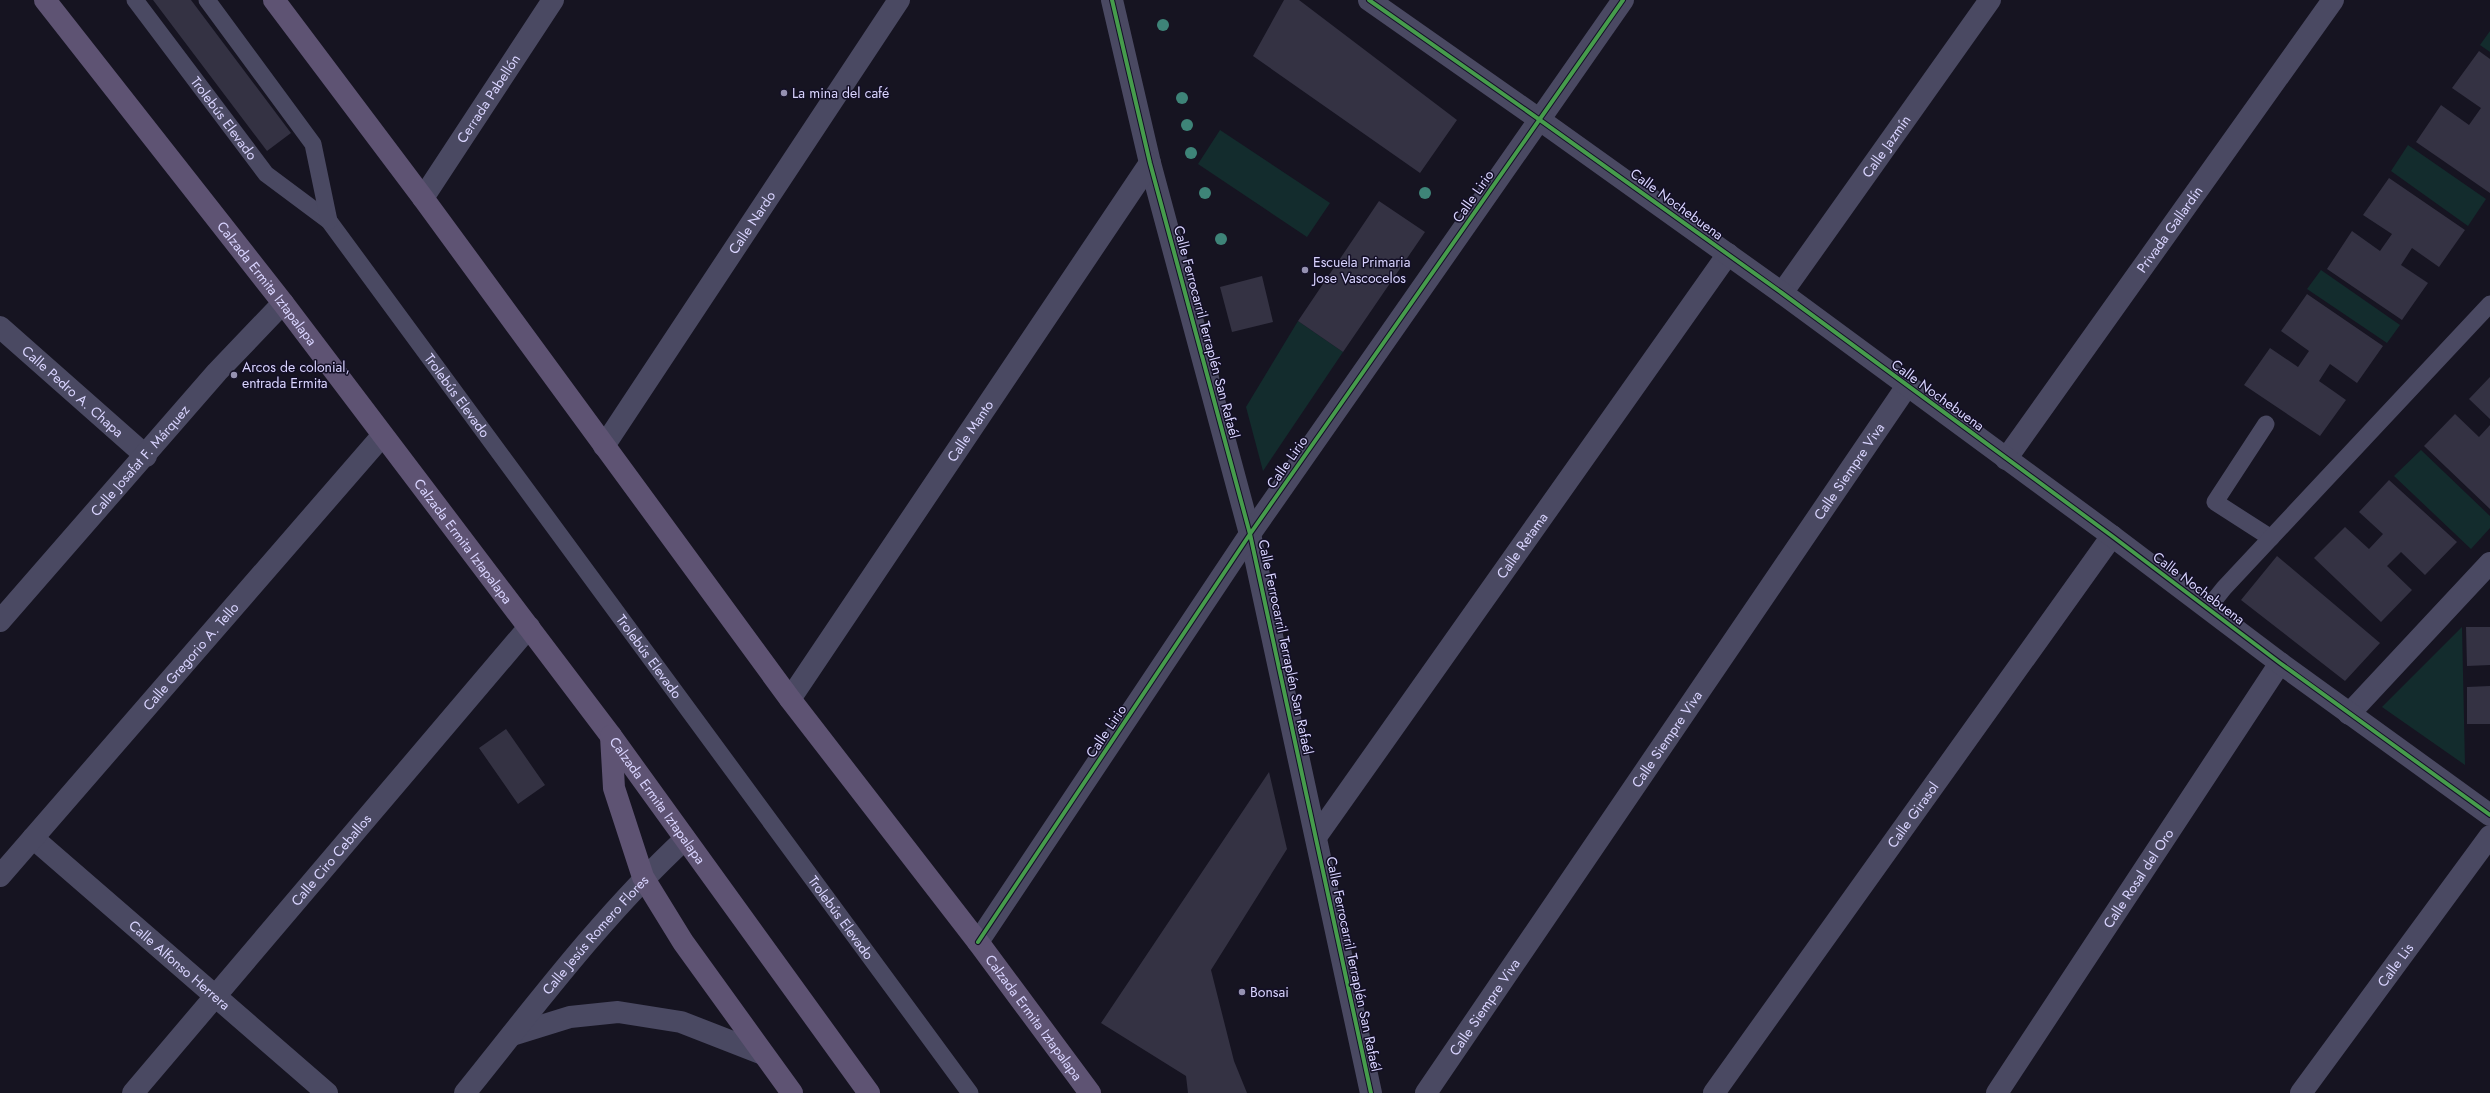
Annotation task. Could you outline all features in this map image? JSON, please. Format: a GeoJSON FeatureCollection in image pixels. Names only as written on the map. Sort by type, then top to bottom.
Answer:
{"type":"FeatureCollection","features":[{"type":"Feature","properties":{"kind":"main road","name":"Calzada Ermita Iztapalapa"},"geometry":{"type":"LineString","coordinates":[[45,0],[283,303],[382,436],[611,736],[869,1093]]}},
{"type":"Feature","properties":{"kind":"main road","name":"Calzada Ermita Iztapalapa"},"geometry":{"type":"LineString","coordinates":[[274,0],[423,198],[790,699],[978,942],[1090,1093]]}},
{"type":"Feature","properties":{"kind":"main road"},"geometry":{"type":"LineString","coordinates":[[611,736],[614,788],[643,877],[683,942],[792,1093]]}},
{"type":"Feature","properties":{"kind":"street","name":"Cerrada Pabellón"},"geometry":{"type":"LineString","coordinates":[[423,198],[553,0]]}},
{"type":"Feature","properties":{"kind":"street","name":"Calle Nardo"},"geometry":{"type":"LineString","coordinates":[[604,446],[899,0]]}},
{"type":"Feature","properties":{"kind":"street","name":"Calle Ferrocarril Terraplén San Rafaél"},"geometry":{"type":"LineString","coordinates":[[1112,0],[1150,163],[1250,534],[1371,1093]]}},
{"type":"Feature","properties":{"kind":"street","name":"Calle Nochebuena"},"geometry":{"type":"LineString","coordinates":[[1369,0],[1782,293],[2112,536],[2280,664],[2490,814]]}},
{"type":"Feature","properties":{"kind":"street","name":"Calle Lirio"},"geometry":{"type":"LineString","coordinates":[[978,942],[1250,534],[1623,0]]}},
{"type":"Feature","properties":{"kind":"street","name":"Calle Jazmín"},"geometry":{"type":"LineString","coordinates":[[1782,293],[1990,0]]}},
{"type":"Feature","properties":{"kind":"street","name":"Privada Gallardín"},"geometry":{"type":"LineString","coordinates":[[2006,459],[2333,0]]}},
{"type":"Feature","properties":{"kind":"street","name":"Calle Manto"},"geometry":{"type":"LineString","coordinates":[[790,699],[1150,163]]}},
{"type":"Feature","properties":{"kind":"street","name":"Calle Retama"},"geometry":{"type":"LineString","coordinates":[[1316,837],[1728,254]]}},
{"type":"Feature","properties":{"kind":"street","name":"Calle Josafat F. Márquez"},"geometry":{"type":"LineString","coordinates":[[0,621],[146,456],[217,372],[283,303]]}},
{"type":"Feature","properties":{"kind":"street","name":"Calle Pedro A. Chapa"},"geometry":{"type":"LineString","coordinates":[[0,327],[146,456]]}},
{"type":"Feature","properties":{"kind":"street","name":"Calle Siempre Viva"},"geometry":{"type":"LineString","coordinates":[[1426,1093],[1907,386]]}},
{"type":"Feature","properties":{"kind":"street","name":"Calle Gregorio A. Tello"},"geometry":{"type":"LineString","coordinates":[[0,876],[382,436]]}},
{"type":"Feature","properties":{"kind":"street","name":"Calle Girasol"},"geometry":{"type":"LineString","coordinates":[[1714,1093],[2112,536]]}},
{"type":"Feature","properties":{"kind":"street"},"geometry":{"type":"LineString","coordinates":[[2349,714],[2490,563]]}},
{"type":"Feature","properties":{"kind":"street","name":"Calle Ciro Ceballos"},"geometry":{"type":"LineString","coordinates":[[133,1093],[528,627]]}},
{"type":"Feature","properties":{"kind":"street","name":"Calle Rosal del Oro"},"geometry":{"type":"LineString","coordinates":[[1997,1093],[2280,664]]}},
{"type":"Feature","properties":{"kind":"street","name":"Calle Lis"},"geometry":{"type":"LineString","coordinates":[[2301,1093],[2490,836]]}},
{"type":"Feature","properties":{"kind":"street","name":"Calle Alfonso Herrera"},"geometry":{"type":"LineString","coordinates":[[33,838],[327,1093]]}},
{"type":"Feature","properties":{"kind":"street","name":"Calle Jesús Romero Flores"},"geometry":{"type":"LineString","coordinates":[[465,1093],[643,877],[685,839]]}},
{"type":"Feature","properties":{"kind":"street"},"geometry":{"type":"LineString","coordinates":[[512,1035],[570,1017],[618,1012],[680,1022],[763,1054]]}},
{"type":"Feature","properties":{"kind":"lane","name":"Trolebús Elevado"},"geometry":{"type":"LineString","coordinates":[[135,0],[266,174],[328,221],[970,1093]]}},
{"type":"Feature","properties":{"kind":"lane","name":"Trolebús Elevado"},"geometry":{"type":"LineString","coordinates":[[207,0],[314,144],[328,221]]}},
{"type":"Feature","properties":{"kind":"lane"},"geometry":{"type":"LineString","coordinates":[[2208,608],[2271,538],[2490,304]]}},
{"type":"Feature","properties":{"kind":"lane"},"geometry":{"type":"LineString","coordinates":[[2266,424],[2215,502],[2271,538]]}},
{"type":"Feature","properties":{"kind":"green space"},"geometry":{"type":"Polygon","coordinates":[[[2490,31],[2490,52],[2480,45],[2490,31]]]}},
{"type":"Feature","properties":{"kind":"green space"},"geometry":{"type":"Polygon","coordinates":[[[1220,130],[1330,203],[1307,237],[1198,164],[1220,130]]]}},
{"type":"Feature","properties":{"kind":"green space"},"geometry":{"type":"Polygon","coordinates":[[[2408,145],[2486,199],[2468,226],[2391,171],[2408,145]]]}},
{"type":"Feature","properties":{"kind":"green space"},"geometry":{"type":"Polygon","coordinates":[[[2321,270],[2400,325],[2387,343],[2307,289],[2321,270]]]}},
{"type":"Feature","properties":{"kind":"green space"},"geometry":{"type":"Polygon","coordinates":[[[1298,321],[1343,352],[1263,471],[1246,407],[1298,321]]]}},
{"type":"Feature","properties":{"kind":"green space"},"geometry":{"type":"Polygon","coordinates":[[[2421,450],[2490,516],[2490,528],[2471,549],[2394,476],[2421,450]]]}},
{"type":"Feature","properties":{"kind":"green space"},"geometry":{"type":"Polygon","coordinates":[[[2462,627],[2465,765],[2382,707],[2462,627]]]}},
{"type":"Feature","properties":{"kind":"building"},"geometry":{"type":"Polygon","coordinates":[[[153,0],[191,0],[291,133],[267,151],[153,0]]]}},
{"type":"Feature","properties":{"kind":"building"},"geometry":{"type":"Polygon","coordinates":[[[1284,0],[1299,0],[1457,120],[1420,173],[1253,56],[1284,0]]]}},
{"type":"Feature","properties":{"kind":"building"},"geometry":{"type":"Polygon","coordinates":[[[2479,51],[2490,59],[2490,193],[2416,142],[2441,105],[2469,125],[2481,108],[2452,88],[2479,51]]]}},
{"type":"Feature","properties":{"kind":"building"},"geometry":{"type":"Polygon","coordinates":[[[2389,178],[2465,230],[2439,267],[2412,248],[2401,265],[2428,283],[2402,320],[2327,269],[2352,231],[2380,251],[2392,234],[2363,215],[2389,178]]]}},
{"type":"Feature","properties":{"kind":"building"},"geometry":{"type":"Polygon","coordinates":[[[1379,201],[1425,232],[1343,352],[1298,321],[1379,201]]]}},
{"type":"Feature","properties":{"kind":"building"},"geometry":{"type":"Polygon","coordinates":[[[1262,276],[1273,322],[1232,332],[1220,287],[1262,276]]]}},
{"type":"Feature","properties":{"kind":"building"},"geometry":{"type":"Polygon","coordinates":[[[2307,294],[2383,346],[2357,383],[2330,364],[2319,381],[2346,400],[2320,436],[2244,385],[2270,348],[2298,367],[2309,351],[2281,331],[2307,294]]]}},
{"type":"Feature","properties":{"kind":"building"},"geometry":{"type":"Polygon","coordinates":[[[2490,377],[2490,419],[2469,399],[2490,377]]]}},
{"type":"Feature","properties":{"kind":"building"},"geometry":{"type":"Polygon","coordinates":[[[2455,414],[2479,437],[2490,425],[2490,509],[2424,446],[2455,414]]]}},
{"type":"Feature","properties":{"kind":"building"},"geometry":{"type":"Polygon","coordinates":[[[2389,480],[2457,542],[2425,575],[2401,552],[2387,566],[2412,590],[2381,622],[2314,558],[2345,527],[2369,549],[2383,534],[2359,512],[2389,480]]]}},
{"type":"Feature","properties":{"kind":"building"},"geometry":{"type":"Polygon","coordinates":[[[2277,556],[2380,643],[2345,681],[2241,600],[2277,556]]]}},
{"type":"Feature","properties":{"kind":"building"},"geometry":{"type":"Polygon","coordinates":[[[2466,627],[2490,627],[2490,665],[2467,666],[2466,627]]]}},
{"type":"Feature","properties":{"kind":"building"},"geometry":{"type":"Polygon","coordinates":[[[2490,686],[2490,724],[2467,724],[2467,687],[2490,686]]]}},
{"type":"Feature","properties":{"kind":"building"},"geometry":{"type":"Polygon","coordinates":[[[506,729],[545,785],[518,804],[479,748],[506,729]]]}},
{"type":"Feature","properties":{"kind":"building"},"geometry":{"type":"Polygon","coordinates":[[[1269,772],[1287,849],[1211,970],[1234,1061],[1247,1093],[1188,1093],[1186,1076],[1101,1023],[1269,772]]]}},
{"type":"Feature","properties":{"kind":"cycle path"},"geometry":{"type":"LineString","coordinates":[[1112,0],[1150,163],[1250,534],[1371,1093]]}},
{"type":"Feature","properties":{"kind":"cycle path"},"geometry":{"type":"LineString","coordinates":[[1369,0],[1782,293],[2112,536],[2280,663],[2490,815]]}},
{"type":"Feature","properties":{"kind":"cycle path"},"geometry":{"type":"LineString","coordinates":[[978,942],[1250,534],[1623,0]]}},
{"type":"Feature","properties":{"kind":"place","name":"La mina del café"},"geometry":{"type":"Point","coordinates":[784,93]}},
{"type":"Feature","properties":{"kind":"place","name":"Escuela Primaria Jose Vascocelos"},"geometry":{"type":"Point","coordinates":[1305,270]}},
{"type":"Feature","properties":{"kind":"place","name":"Arcos de colonial, entrada Ermita"},"geometry":{"type":"Point","coordinates":[234,375]}},
{"type":"Feature","properties":{"kind":"place","name":"Bonsai"},"geometry":{"type":"Point","coordinates":[1242,992]}}]}
